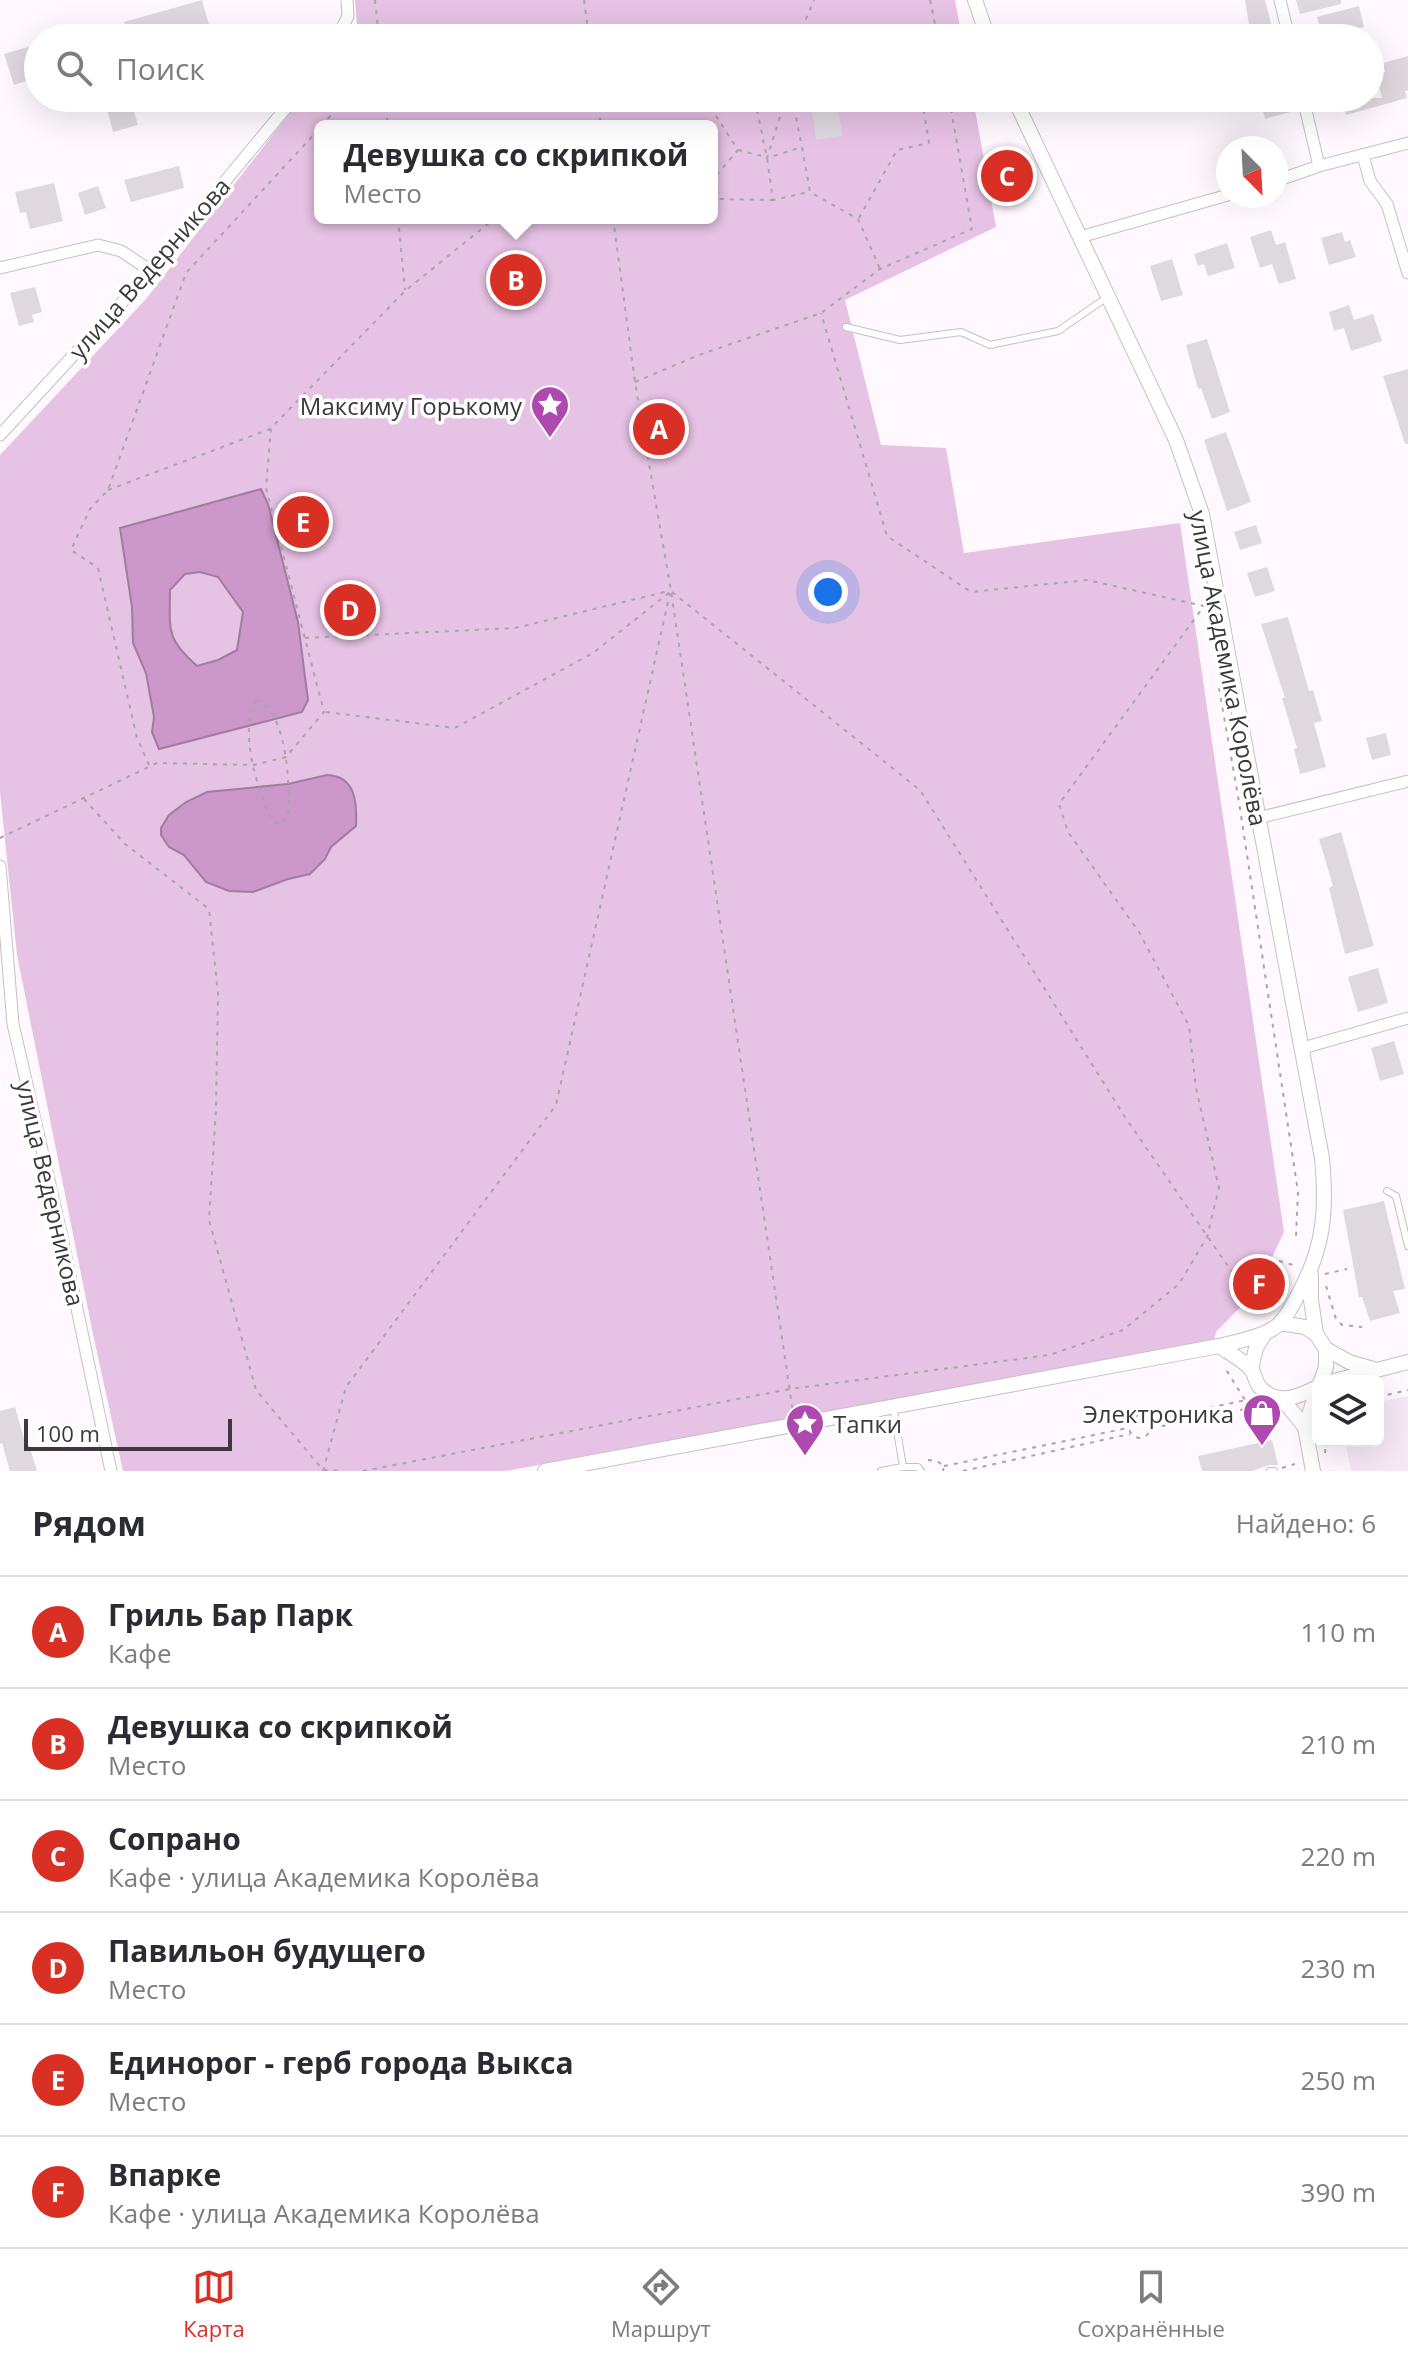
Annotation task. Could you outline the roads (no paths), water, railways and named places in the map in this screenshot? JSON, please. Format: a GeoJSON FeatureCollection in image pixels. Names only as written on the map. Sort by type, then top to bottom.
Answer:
{"type":"FeatureCollection","features":[{"type":"Feature","properties":{"kind":"street"},"geometry":{"type":"LineString","coordinates":[[344,24],[348,16],[347,0]]}},
{"type":"Feature","properties":{"kind":"street"},"geometry":{"type":"LineString","coordinates":[[975,0],[983,24]]}},
{"type":"Feature","properties":{"kind":"street"},"geometry":{"type":"LineString","coordinates":[[1280,0],[1286,24]]}},
{"type":"Feature","properties":{"kind":"street","name":"улица Ведерникова"},"geometry":{"type":"LineString","coordinates":[[0,435],[151,271],[282,112]]}},
{"type":"Feature","properties":{"kind":"street","name":"улица Академика Королёва"},"geometry":{"type":"LineString","coordinates":[[1021,112],[1176,440],[1202,514],[1322,1158],[1326,1198],[1320,1242],[1306,1269]]}},
{"type":"Feature","properties":{"kind":"street"},"geometry":{"type":"LineString","coordinates":[[1306,112],[1319,166]]}},
{"type":"Feature","properties":{"kind":"street"},"geometry":{"type":"LineString","coordinates":[[1288,177],[1408,143]]}},
{"type":"Feature","properties":{"kind":"street"},"geometry":{"type":"LineString","coordinates":[[1363,155],[1370,181],[1387,204],[1408,273]]}},
{"type":"Feature","properties":{"kind":"street"},"geometry":{"type":"LineString","coordinates":[[1080,237],[1216,198]]}},
{"type":"Feature","properties":{"kind":"street"},"geometry":{"type":"LineString","coordinates":[[0,268],[98,245],[121,251],[151,271]]}},
{"type":"Feature","properties":{"kind":"street"},"geometry":{"type":"LineString","coordinates":[[1258,818],[1408,781]]}},
{"type":"Feature","properties":{"kind":"street","name":"улица Ведерникова"},"geometry":{"type":"LineString","coordinates":[[0,866],[13,1024],[111,1471]]}},
{"type":"Feature","properties":{"kind":"street"},"geometry":{"type":"LineString","coordinates":[[1303,1048],[1408,1018]]}},
{"type":"Feature","properties":{"kind":"street"},"geometry":{"type":"LineString","coordinates":[[545,1471],[1219,1346],[1265,1333],[1280,1323],[1306,1269]]}},
{"type":"Feature","properties":{"kind":"street"},"geometry":{"type":"LineString","coordinates":[[1306,1269],[1316,1334]]}},
{"type":"Feature","properties":{"kind":"street"},"geometry":{"type":"LineString","coordinates":[[1280,1323],[1305,1327],[1316,1334],[1326,1349],[1349,1362],[1373,1369]]}},
{"type":"Feature","properties":{"kind":"street"},"geometry":{"type":"LineString","coordinates":[[1251,1369],[1256,1348],[1265,1333]]}},
{"type":"Feature","properties":{"kind":"street"},"geometry":{"type":"LineString","coordinates":[[1219,1346],[1251,1369],[1257,1385],[1269,1396],[1283,1400],[1312,1390]]}},
{"type":"Feature","properties":{"kind":"street"},"geometry":{"type":"LineString","coordinates":[[1323,1375],[1326,1349]]}},
{"type":"Feature","properties":{"kind":"street"},"geometry":{"type":"LineString","coordinates":[[1354,1375],[1408,1362]]}},
{"type":"Feature","properties":{"kind":"street"},"geometry":{"type":"LineString","coordinates":[[1283,1400],[1305,1427]]}},
{"type":"Feature","properties":{"kind":"street"},"geometry":{"type":"LineString","coordinates":[[1312,1405],[1305,1427],[1313,1471]]}},
{"type":"Feature","properties":{"kind":"lane"},"geometry":{"type":"LineString","coordinates":[[846,327],[900,340],[961,332],[990,345],[1058,331],[1109,296]]}},
{"type":"Feature","properties":{"kind":"lane"},"geometry":{"type":"LineString","coordinates":[[1387,1191],[1396,1196],[1408,1246]]}},
{"type":"Feature","properties":{"kind":"lane"},"geometry":{"type":"LineString","coordinates":[[893,1406],[903,1467]]}},
{"type":"Feature","properties":{"kind":"lane"},"geometry":{"type":"LineString","coordinates":[[881,1471],[903,1467],[918,1467],[921,1471]]}},
{"type":"Feature","properties":{"kind":"place","name":"Сопрано"},"geometry":{"type":"Point","coordinates":[1007,176]}},
{"type":"Feature","properties":{"kind":"place","name":"Девушка со скрипкой"},"geometry":{"type":"Point","coordinates":[516,280]}},
{"type":"Feature","properties":{"kind":"place","name":"Гриль Бар Парк"},"geometry":{"type":"Point","coordinates":[659,429]}},
{"type":"Feature","properties":{"kind":"place","name":"Максиму Горькому"},"geometry":{"type":"Point","coordinates":[550,439]}},
{"type":"Feature","properties":{"kind":"place","name":"Единорог - герб города Выкса"},"geometry":{"type":"Point","coordinates":[303,522]}},
{"type":"Feature","properties":{"kind":"place","name":"Павильон будущего"},"geometry":{"type":"Point","coordinates":[350,610]}},
{"type":"Feature","properties":{"kind":"place","name":"Впарке"},"geometry":{"type":"Point","coordinates":[1259,1284]}},
{"type":"Feature","properties":{"kind":"place","name":"Электроника"},"geometry":{"type":"Point","coordinates":[1262,1447]}},
{"type":"Feature","properties":{"kind":"place","name":"Тапки"},"geometry":{"type":"Point","coordinates":[805,1457]}}]}
